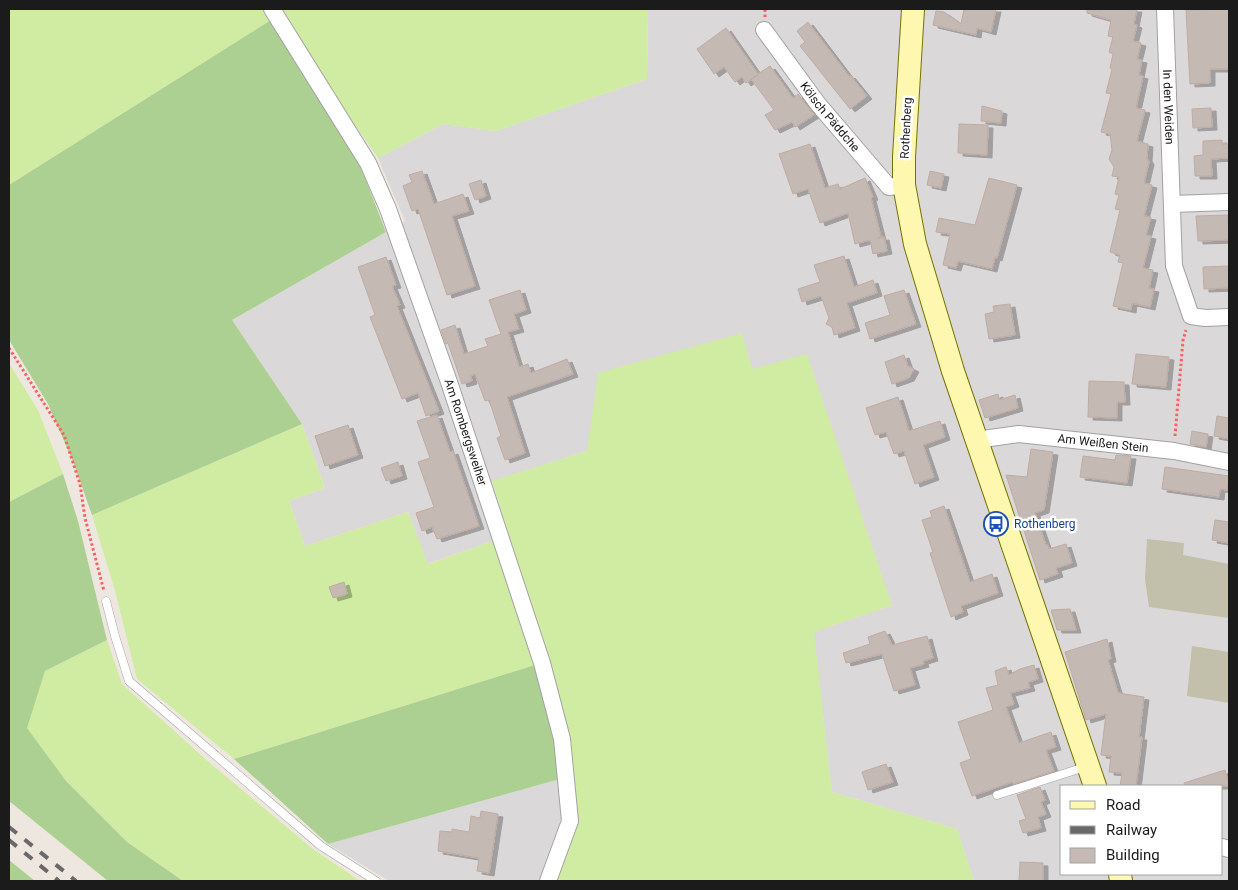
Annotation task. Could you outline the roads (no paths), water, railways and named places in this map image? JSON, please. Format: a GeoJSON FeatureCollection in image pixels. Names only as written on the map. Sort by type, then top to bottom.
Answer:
{"type":"FeatureCollection","features":[{"type":"Feature","properties":{"kind":"street","name":"Am Rombergsweiher"},"geometry":{"type":"LineString","coordinates":[[272,9],[368,163],[388,209],[455,400],[539,654],[562,739],[570,821],[548,881]]}},
{"type":"Feature","properties":{"kind":"street","name":"Rothenberg"},"geometry":{"type":"LineString","coordinates":[[913,9],[904,185],[915,244],[953,371],[1092,776]]}},
{"type":"Feature","properties":{"kind":"street","name":"In den Weiden"},"geometry":{"type":"LineString","coordinates":[[1165,9],[1174,266],[1191,316],[1205,318],[1229,316]]}},
{"type":"Feature","properties":{"kind":"street","name":"Kölsch Päddche"},"geometry":{"type":"LineString","coordinates":[[764,30],[818,104],[889,188],[904,185]]}},
{"type":"Feature","properties":{"kind":"street"},"geometry":{"type":"LineString","coordinates":[[1172,204],[1229,202]]}},
{"type":"Feature","properties":{"kind":"street","name":"Am Weißen Stein"},"geometry":{"type":"LineString","coordinates":[[976,440],[1019,434],[1174,451],[1229,462]]}},
{"type":"Feature","properties":{"kind":"lane"},"geometry":{"type":"LineString","coordinates":[[106,601],[128,681],[321,846],[376,881]]}},
{"type":"Feature","properties":{"kind":"lane"},"geometry":{"type":"LineString","coordinates":[[997,796],[1092,776]]}},
{"type":"Feature","properties":{"kind":"railway"},"geometry":{"type":"LineString","coordinates":[[9,827],[76,881]]}},
{"type":"Feature","properties":{"kind":"railway"},"geometry":{"type":"LineString","coordinates":[[9,840],[59,881]]}},
{"type":"Feature","properties":{"kind":"place","name":"Rothenberg"},"geometry":{"type":"Point","coordinates":[996,524]}}]}
